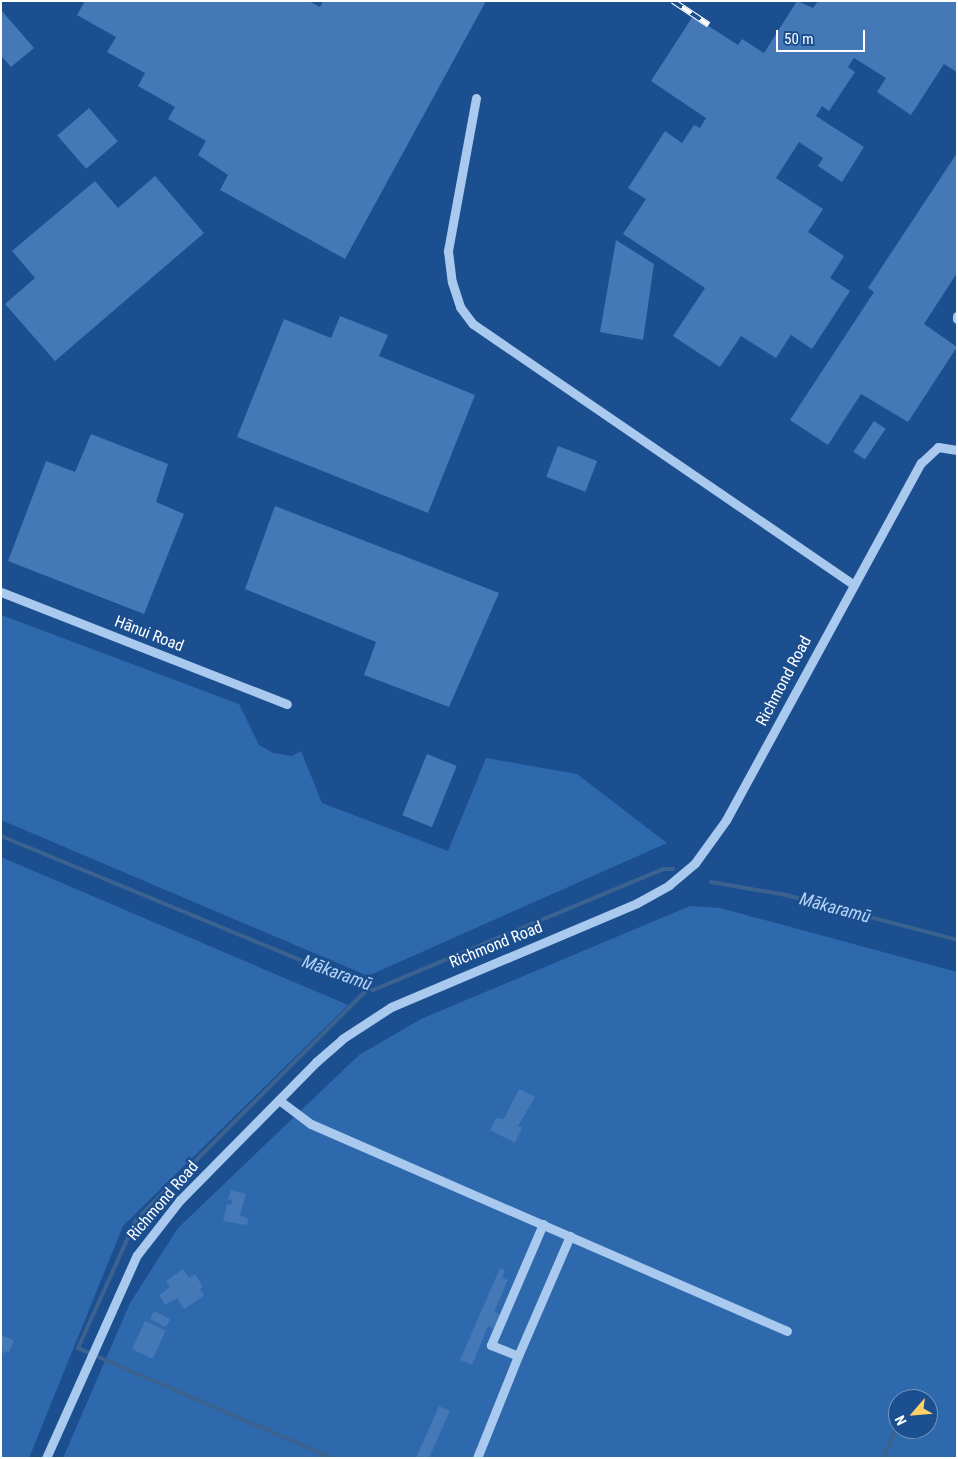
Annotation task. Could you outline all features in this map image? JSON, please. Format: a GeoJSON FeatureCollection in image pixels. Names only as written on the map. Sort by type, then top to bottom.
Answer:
{"type":"FeatureCollection","features":[{"type":"Feature","properties":{"kind":"street"},"geometry":{"type":"LineString","coordinates":[[476,98],[448,251],[452,282],[460,307],[473,324],[853,584]]}},
{"type":"Feature","properties":{"kind":"street","name":"Richmond Road"},"geometry":{"type":"LineString","coordinates":[[46,1458],[137,1255],[180,1200],[342,1039],[390,1007],[618,912],[669,886],[683,875],[706,849],[726,820],[853,584],[921,463],[938,447],[957,450]]}},
{"type":"Feature","properties":{"kind":"street","name":"Hānui Road"},"geometry":{"type":"LineString","coordinates":[[1,592],[287,704]]}},
{"type":"Feature","properties":{"kind":"street"},"geometry":{"type":"LineString","coordinates":[[279,1100],[311,1124],[787,1331]]}},
{"type":"Feature","properties":{"kind":"street"},"geometry":{"type":"LineString","coordinates":[[518,1356],[492,1345],[543,1224]]}},
{"type":"Feature","properties":{"kind":"street"},"geometry":{"type":"LineString","coordinates":[[476,1458],[570,1236]]}},
{"type":"Feature","properties":{"kind":"shaded area"},"geometry":{"type":"Polygon","coordinates":[[[1,615],[239,704],[259,745],[273,753],[292,756],[301,751],[322,803],[448,851],[486,758],[577,774],[667,843],[368,976],[1,820],[1,615]]]}},
{"type":"Feature","properties":{"kind":"shaded area"},"geometry":{"type":"Polygon","coordinates":[[[1,857],[348,1005],[123,1226],[29,1458],[1,1458],[1,857]]]}},
{"type":"Feature","properties":{"kind":"shaded area"},"geometry":{"type":"Polygon","coordinates":[[[690,906],[720,908],[957,972],[957,1458],[63,1458],[130,1303],[178,1228],[359,1055],[421,1019],[690,906]]]}},
{"type":"Feature","properties":{"kind":"building"},"geometry":{"type":"Polygon","coordinates":[[[85,1],[309,1],[320,7],[323,1],[486,1],[345,259],[220,190],[228,175],[198,155],[206,141],[168,119],[175,107],[138,86],[145,73],[107,52],[116,37],[77,15],[85,1]]]}},
{"type":"Feature","properties":{"kind":"building"},"geometry":{"type":"Polygon","coordinates":[[[797,1],[813,8],[818,1],[957,1],[957,72],[944,64],[911,115],[877,92],[886,78],[854,58],[848,67],[855,72],[829,111],[822,106],[816,116],[864,147],[842,182],[818,166],[823,158],[799,142],[776,178],[823,209],[808,232],[844,256],[830,278],[850,291],[812,349],[791,335],[776,358],[741,336],[720,367],[673,336],[705,288],[623,234],[646,199],[628,188],[665,131],[682,143],[694,125],[700,128],[706,118],[651,81],[693,16],[738,45],[742,39],[764,53],[797,1]]]}},
{"type":"Feature","properties":{"kind":"building"},"geometry":{"type":"Polygon","coordinates":[[[1,10],[34,48],[11,67],[1,56],[1,10]]]}},
{"type":"Feature","properties":{"kind":"building"},"geometry":{"type":"Polygon","coordinates":[[[89,108],[118,141],[86,169],[57,136],[89,108]]]}},
{"type":"Feature","properties":{"kind":"building"},"geometry":{"type":"Polygon","coordinates":[[[957,153],[957,273],[924,324],[957,347],[908,422],[861,394],[828,445],[790,420],[874,292],[868,288],[957,153]]]}},
{"type":"Feature","properties":{"kind":"building"},"geometry":{"type":"Polygon","coordinates":[[[155,176],[204,233],[55,361],[5,304],[35,278],[12,251],[95,181],[118,208],[155,176]]]}},
{"type":"Feature","properties":{"kind":"building"},"geometry":{"type":"Polygon","coordinates":[[[616,240],[654,264],[643,340],[600,332],[616,240]]]}},
{"type":"Feature","properties":{"kind":"building"},"geometry":{"type":"Polygon","coordinates":[[[340,316],[388,335],[379,356],[475,395],[428,513],[237,437],[284,319],[331,338],[340,316]]]}},
{"type":"Feature","properties":{"kind":"building"},"geometry":{"type":"Polygon","coordinates":[[[874,421],[886,429],[865,460],[853,452],[874,421]]]}},
{"type":"Feature","properties":{"kind":"building"},"geometry":{"type":"Polygon","coordinates":[[[91,434],[168,464],[156,502],[184,514],[144,614],[8,561],[46,461],[75,472],[91,434]]]}},
{"type":"Feature","properties":{"kind":"building"},"geometry":{"type":"Polygon","coordinates":[[[558,446],[597,461],[585,492],[546,477],[558,446]]]}},
{"type":"Feature","properties":{"kind":"building"},"geometry":{"type":"Polygon","coordinates":[[[275,506],[499,593],[449,707],[364,675],[376,642],[245,589],[275,506]]]}},
{"type":"Feature","properties":{"kind":"building"},"geometry":{"type":"Polygon","coordinates":[[[427,754],[457,766],[432,827],[402,815],[427,754]]]}},
{"type":"Feature","properties":{"kind":"building"},"geometry":{"type":"Polygon","coordinates":[[[519,1089],[535,1097],[518,1126],[522,1128],[515,1143],[490,1130],[496,1118],[504,1119],[519,1089]]]}},
{"type":"Feature","properties":{"kind":"building"},"geometry":{"type":"Polygon","coordinates":[[[231,1190],[246,1194],[240,1215],[248,1219],[247,1225],[223,1221],[227,1204],[231,1205],[232,1200],[228,1199],[231,1190]]]}},
{"type":"Feature","properties":{"kind":"building"},"geometry":{"type":"Polygon","coordinates":[[[500,1268],[505,1270],[502,1278],[508,1280],[494,1312],[500,1314],[494,1329],[488,1326],[472,1365],[460,1360],[500,1268]]]}},
{"type":"Feature","properties":{"kind":"building"},"geometry":{"type":"Polygon","coordinates":[[[183,1269],[189,1278],[195,1274],[203,1287],[200,1289],[204,1296],[184,1309],[177,1298],[165,1305],[159,1295],[170,1287],[166,1281],[183,1269]]]}},
{"type":"Feature","properties":{"kind":"building"},"geometry":{"type":"Polygon","coordinates":[[[154,1311],[170,1319],[166,1327],[150,1319],[154,1311]]]}},
{"type":"Feature","properties":{"kind":"building"},"geometry":{"type":"Polygon","coordinates":[[[145,1321],[166,1331],[153,1359],[132,1349],[145,1321]]]}},
{"type":"Feature","properties":{"kind":"building"},"geometry":{"type":"Polygon","coordinates":[[[1,1335],[14,1340],[9,1352],[5,1351],[3,1355],[1,1335]]]}},
{"type":"Feature","properties":{"kind":"building"},"geometry":{"type":"Polygon","coordinates":[[[439,1406],[450,1411],[429,1458],[416,1457],[439,1406]]]}},
{"type":"Feature","properties":{"kind":"waterway","name":"Mākaramū"},"geometry":{"type":"LineString","coordinates":[[1,836],[373,990],[664,869],[673,869]]}},
{"type":"Feature","properties":{"kind":"waterway","name":"Mākaramū"},"geometry":{"type":"LineString","coordinates":[[711,882],[786,895],[957,940]]}},
{"type":"Feature","properties":{"kind":"waterway"},"geometry":{"type":"LineString","coordinates":[[332,1458],[78,1348],[136,1220],[368,989]]}},
{"type":"Feature","properties":{"kind":"waterway"},"geometry":{"type":"LineString","coordinates":[[883,1458],[891,1439]]}},
{"type":"Feature","properties":{"kind":"railway"},"geometry":{"type":"LineString","coordinates":[[673,1],[709,25]]}}]}
